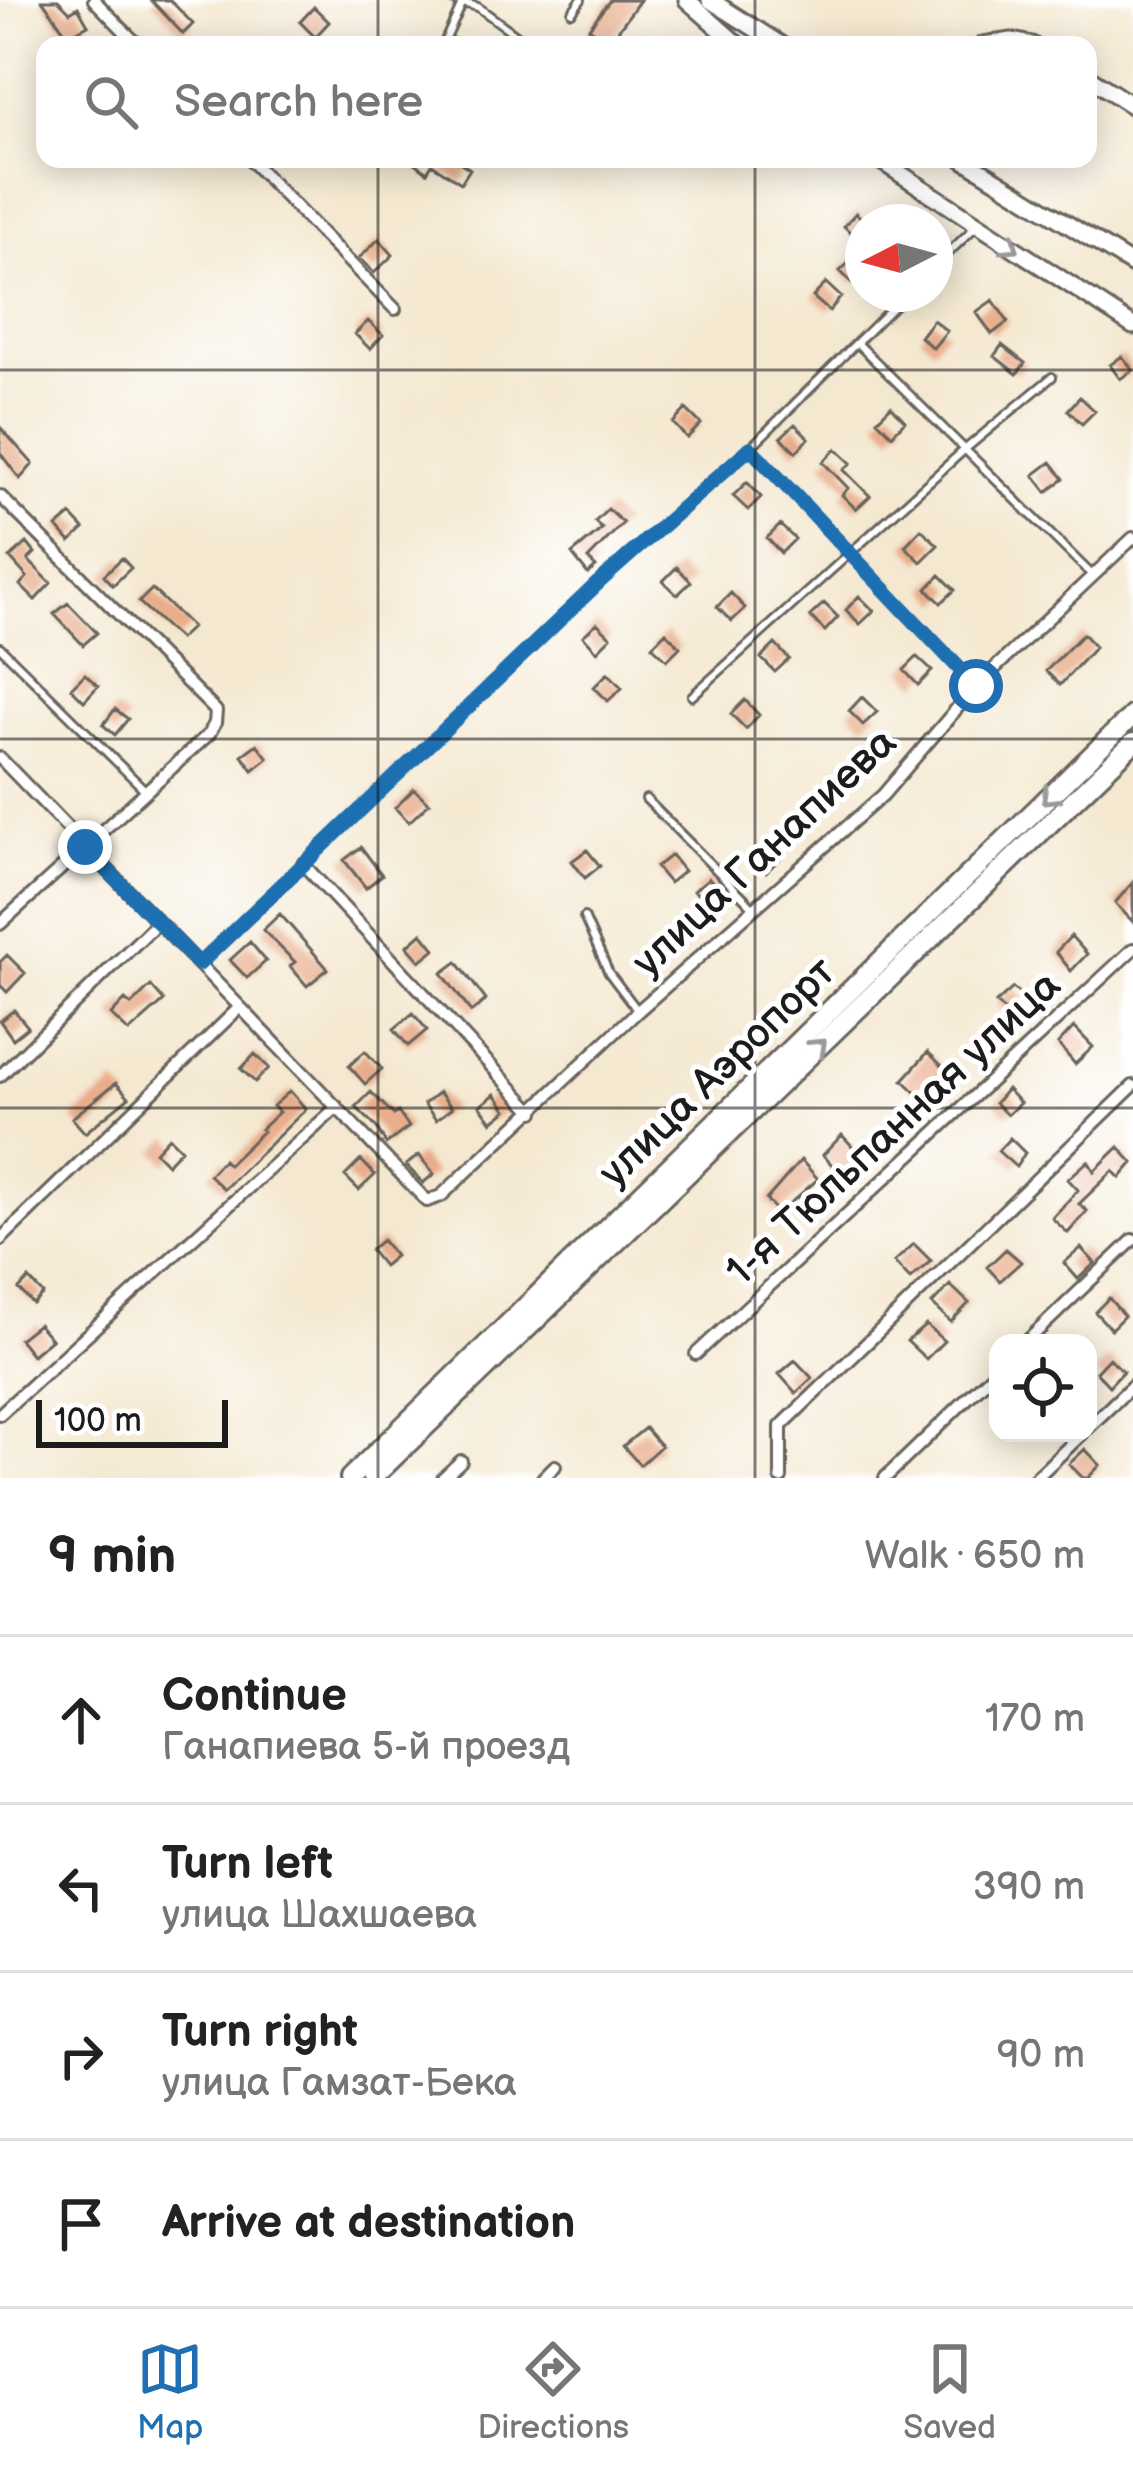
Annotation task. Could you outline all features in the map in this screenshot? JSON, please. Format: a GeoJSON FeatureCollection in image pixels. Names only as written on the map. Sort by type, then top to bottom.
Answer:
{"type":"FeatureCollection","features":[{"type":"Feature","properties":{"kind":"main road"},"geometry":{"type":"LineString","coordinates":[[687,0],[728,36]]}},
{"type":"Feature","properties":{"kind":"main road"},"geometry":{"type":"LineString","coordinates":[[710,0],[767,36]]}},
{"type":"Feature","properties":{"kind":"main road"},"geometry":{"type":"LineString","coordinates":[[1097,83],[1133,106]]}},
{"type":"Feature","properties":{"kind":"main road"},"geometry":{"type":"LineString","coordinates":[[892,168],[1133,326]]}},
{"type":"Feature","properties":{"kind":"main road"},"geometry":{"type":"LineString","coordinates":[[977,168],[1133,265]]}},
{"type":"Feature","properties":{"kind":"main road"},"geometry":{"type":"LineString","coordinates":[[988,168],[1001,183]]}},
{"type":"Feature","properties":{"kind":"main road","name":"улица Аэропорт"},"geometry":{"type":"LineString","coordinates":[[350,1478],[1133,715]]}},
{"type":"Feature","properties":{"kind":"main road","name":"улица Аэропорт"},"geometry":{"type":"LineString","coordinates":[[372,1478],[1133,743]]}},
{"type":"Feature","properties":{"kind":"street"},"geometry":{"type":"LineString","coordinates":[[94,0],[129,36]]}},
{"type":"Feature","properties":{"kind":"street"},"geometry":{"type":"LineString","coordinates":[[258,168],[395,310]]}},
{"type":"Feature","properties":{"kind":"street"},"geometry":{"type":"LineString","coordinates":[[0,496],[216,711],[208,734],[0,924]]}},
{"type":"Feature","properties":{"kind":"street","name":"улица Ганапиева"},"geometry":{"type":"LineString","coordinates":[[337,1107],[427,1201],[441,1196],[638,1012],[883,796],[976,686],[1133,538]]}},
{"type":"Feature","properties":{"kind":"street"},"geometry":{"type":"LineString","coordinates":[[0,758],[337,1107],[0,1414]]}},
{"type":"Feature","properties":{"kind":"street"},"geometry":{"type":"LineString","coordinates":[[303,864],[534,1112]]}},
{"type":"Feature","properties":{"kind":"street"},"geometry":{"type":"LineString","coordinates":[[0,1076],[158,922]]}},
{"type":"Feature","properties":{"kind":"street","name":"1-я Тюльпанная улица"},"geometry":{"type":"LineString","coordinates":[[696,1354],[1133,949]]}},
{"type":"Feature","properties":{"kind":"street"},"geometry":{"type":"LineString","coordinates":[[0,1240],[240,1007]]}},
{"type":"Feature","properties":{"kind":"street"},"geometry":{"type":"LineString","coordinates":[[782,1478],[781,1426],[1133,1086]]}},
{"type":"Feature","properties":{"kind":"street"},"geometry":{"type":"LineString","coordinates":[[1034,1334],[1133,1240]]}},
{"type":"Feature","properties":{"kind":"street"},"geometry":{"type":"LineString","coordinates":[[885,1478],[989,1379]]}},
{"type":"Feature","properties":{"kind":"street"},"geometry":{"type":"LineString","coordinates":[[1097,1420],[1133,1385]]}},
{"type":"Feature","properties":{"kind":"street"},"geometry":{"type":"LineString","coordinates":[[1036,1478],[1074,1442]]}},
{"type":"Feature","properties":{"kind":"street"},"geometry":{"type":"LineString","coordinates":[[443,1478],[461,1461]]}},
{"type":"Feature","properties":{"kind":"street"},"geometry":{"type":"LineString","coordinates":[[543,1478],[555,1466]]}},
{"type":"Feature","properties":{"kind":"lane"},"geometry":{"type":"LineString","coordinates":[[451,0],[478,7],[518,36]]}},
{"type":"Feature","properties":{"kind":"lane"},"geometry":{"type":"LineString","coordinates":[[572,12],[581,0]]}},
{"type":"Feature","properties":{"kind":"lane"},"geometry":{"type":"LineString","coordinates":[[447,36],[463,2]]}},
{"type":"Feature","properties":{"kind":"lane"},"geometry":{"type":"LineString","coordinates":[[953,248],[977,224]]}},
{"type":"Feature","properties":{"kind":"lane"},"geometry":{"type":"LineString","coordinates":[[199,964],[598,583],[750,448],[888,312]]}},
{"type":"Feature","properties":{"kind":"lane"},"geometry":{"type":"LineString","coordinates":[[856,343],[1093,576]]}},
{"type":"Feature","properties":{"kind":"lane"},"geometry":{"type":"LineString","coordinates":[[692,696],[963,451],[1052,377]]}},
{"type":"Feature","properties":{"kind":"lane"},"geometry":{"type":"LineString","coordinates":[[750,448],[976,686]]}},
{"type":"Feature","properties":{"kind":"lane"},"geometry":{"type":"LineString","coordinates":[[0,647],[146,791]]}},
{"type":"Feature","properties":{"kind":"lane"},"geometry":{"type":"LineString","coordinates":[[646,799],[757,910]]}},
{"type":"Feature","properties":{"kind":"lane"},"geometry":{"type":"LineString","coordinates":[[584,916],[601,958],[638,1012]]}},
{"type":"Feature","properties":{"kind":"building"},"geometry":{"type":"Polygon","coordinates":[[[42,0],[58,0],[70,12],[78,7],[88,25],[68,36],[42,0]]]}},
{"type":"Feature","properties":{"kind":"building"},"geometry":{"type":"Polygon","coordinates":[[[151,0],[170,0],[193,24],[183,34],[151,0]]]}},
{"type":"Feature","properties":{"kind":"building"},"geometry":{"type":"Polygon","coordinates":[[[610,0],[640,0],[614,36],[600,36],[589,28],[610,0]]]}},
{"type":"Feature","properties":{"kind":"building"},"geometry":{"type":"Polygon","coordinates":[[[314,7],[329,22],[314,36],[300,22],[314,7]]]}},
{"type":"Feature","properties":{"kind":"building"},"geometry":{"type":"Polygon","coordinates":[[[438,168],[468,168],[461,183],[438,168]]]}},
{"type":"Feature","properties":{"kind":"building"},"geometry":{"type":"Polygon","coordinates":[[[379,239],[393,255],[374,273],[359,258],[379,239]]]}},
{"type":"Feature","properties":{"kind":"building"},"geometry":{"type":"Polygon","coordinates":[[[826,283],[841,297],[829,311],[813,297],[826,283]]]}},
{"type":"Feature","properties":{"kind":"building"},"geometry":{"type":"Polygon","coordinates":[[[993,300],[1008,322],[992,334],[976,312],[993,300]]]}},
{"type":"Feature","properties":{"kind":"building"},"geometry":{"type":"Polygon","coordinates":[[[933,320],[947,331],[933,348],[920,337],[933,320]]]}},
{"type":"Feature","properties":{"kind":"building"},"geometry":{"type":"Polygon","coordinates":[[[368,321],[383,335],[370,349],[355,334],[368,321]]]}},
{"type":"Feature","properties":{"kind":"building"},"geometry":{"type":"Polygon","coordinates":[[[1002,345],[1025,363],[1017,374],[994,356],[1002,345]]]}},
{"type":"Feature","properties":{"kind":"building"},"geometry":{"type":"Polygon","coordinates":[[[1122,356],[1133,370],[1120,379],[1110,365],[1122,356]]]}},
{"type":"Feature","properties":{"kind":"building"},"geometry":{"type":"Polygon","coordinates":[[[1080,397],[1095,411],[1082,424],[1068,410],[1080,397]]]}},
{"type":"Feature","properties":{"kind":"building"},"geometry":{"type":"Polygon","coordinates":[[[891,406],[905,421],[892,435],[877,420],[891,406]]]}},
{"type":"Feature","properties":{"kind":"building"},"geometry":{"type":"Polygon","coordinates":[[[686,409],[701,424],[687,438],[673,423],[686,409]]]}},
{"type":"Feature","properties":{"kind":"building"},"geometry":{"type":"Polygon","coordinates":[[[795,424],[809,438],[796,452],[781,437],[795,424]]]}},
{"type":"Feature","properties":{"kind":"building"},"geometry":{"type":"Polygon","coordinates":[[[0,427],[33,464],[20,479],[0,453],[0,427]]]}},
{"type":"Feature","properties":{"kind":"building"},"geometry":{"type":"Polygon","coordinates":[[[836,449],[851,463],[844,470],[870,496],[856,509],[842,495],[848,488],[823,462],[836,449]]]}},
{"type":"Feature","properties":{"kind":"building"},"geometry":{"type":"Polygon","coordinates":[[[1051,462],[1064,479],[1047,492],[1034,475],[1051,462]]]}},
{"type":"Feature","properties":{"kind":"building"},"geometry":{"type":"Polygon","coordinates":[[[747,482],[761,497],[748,510],[733,496],[747,482]]]}},
{"type":"Feature","properties":{"kind":"building"},"geometry":{"type":"Polygon","coordinates":[[[608,509],[623,523],[588,559],[596,567],[588,574],[572,554],[602,529],[595,522],[608,509]]]}},
{"type":"Feature","properties":{"kind":"building"},"geometry":{"type":"Polygon","coordinates":[[[71,515],[84,529],[70,542],[57,527],[71,515]]]}},
{"type":"Feature","properties":{"kind":"building"},"geometry":{"type":"Polygon","coordinates":[[[780,525],[795,539],[781,553],[767,538],[780,525]]]}},
{"type":"Feature","properties":{"kind":"building"},"geometry":{"type":"Polygon","coordinates":[[[921,529],[938,545],[921,562],[905,546],[921,529]]]}},
{"type":"Feature","properties":{"kind":"building"},"geometry":{"type":"Polygon","coordinates":[[[27,543],[35,553],[28,560],[51,583],[35,600],[20,585],[27,577],[10,558],[27,543]]]}},
{"type":"Feature","properties":{"kind":"building"},"geometry":{"type":"Polygon","coordinates":[[[122,558],[131,568],[113,585],[104,575],[122,558]]]}},
{"type":"Feature","properties":{"kind":"building"},"geometry":{"type":"Polygon","coordinates":[[[677,567],[691,582],[677,595],[663,581],[677,567]]]}},
{"type":"Feature","properties":{"kind":"building"},"geometry":{"type":"Polygon","coordinates":[[[940,575],[955,590],[941,603],[927,589],[940,575]]]}},
{"type":"Feature","properties":{"kind":"building"},"geometry":{"type":"Polygon","coordinates":[[[152,589],[192,627],[179,639],[139,602],[152,589]]]}},
{"type":"Feature","properties":{"kind":"building"},"geometry":{"type":"Polygon","coordinates":[[[731,593],[745,608],[732,621],[717,607],[731,593]]]}},
{"type":"Feature","properties":{"kind":"building"},"geometry":{"type":"Polygon","coordinates":[[[859,596],[874,611],[860,624],[846,610],[859,596]]]}},
{"type":"Feature","properties":{"kind":"building"},"geometry":{"type":"Polygon","coordinates":[[[68,603],[97,633],[83,645],[54,614],[68,603]]]}},
{"type":"Feature","properties":{"kind":"building"},"geometry":{"type":"Polygon","coordinates":[[[824,603],[838,617],[825,631],[810,616],[824,603]]]}},
{"type":"Feature","properties":{"kind":"building"},"geometry":{"type":"Polygon","coordinates":[[[597,623],[611,637],[597,651],[583,636],[597,623]]]}},
{"type":"Feature","properties":{"kind":"building"},"geometry":{"type":"Polygon","coordinates":[[[666,632],[680,647],[667,660],[652,646],[666,632]]]}},
{"type":"Feature","properties":{"kind":"building"},"geometry":{"type":"Polygon","coordinates":[[[1083,634],[1095,647],[1060,685],[1046,671],[1083,634]]]}},
{"type":"Feature","properties":{"kind":"building"},"geometry":{"type":"Polygon","coordinates":[[[775,644],[789,659],[775,672],[761,658],[775,644]]]}},
{"type":"Feature","properties":{"kind":"building"},"geometry":{"type":"Polygon","coordinates":[[[917,657],[932,671],[918,685],[904,670],[917,657]]]}},
{"type":"Feature","properties":{"kind":"building"},"geometry":{"type":"Polygon","coordinates":[[[608,673],[622,688],[608,701],[594,687],[608,673]]]}},
{"type":"Feature","properties":{"kind":"building"},"geometry":{"type":"Polygon","coordinates":[[[85,674],[98,686],[84,701],[71,688],[85,674]]]}},
{"type":"Feature","properties":{"kind":"building"},"geometry":{"type":"Polygon","coordinates":[[[862,697],[877,712],[863,725],[849,711],[862,697]]]}},
{"type":"Feature","properties":{"kind":"building"},"geometry":{"type":"Polygon","coordinates":[[[745,700],[759,715],[746,729],[731,714],[745,700]]]}},
{"type":"Feature","properties":{"kind":"building"},"geometry":{"type":"Polygon","coordinates":[[[115,709],[128,719],[115,735],[103,725],[115,709]]]}},
{"type":"Feature","properties":{"kind":"building"},"geometry":{"type":"Polygon","coordinates":[[[257,744],[268,758],[253,770],[242,755],[257,744]]]}},
{"type":"Feature","properties":{"kind":"building"},"geometry":{"type":"Polygon","coordinates":[[[414,789],[429,803],[409,822],[395,808],[414,789]]]}},
{"type":"Feature","properties":{"kind":"building"},"geometry":{"type":"Polygon","coordinates":[[[766,844],[780,859],[766,872],[752,858],[766,844]]]}},
{"type":"Feature","properties":{"kind":"building"},"geometry":{"type":"Polygon","coordinates":[[[361,847],[382,875],[366,888],[344,860],[361,847]]]}},
{"type":"Feature","properties":{"kind":"building"},"geometry":{"type":"Polygon","coordinates":[[[587,850],[600,866],[585,878],[572,861],[587,850]]]}},
{"type":"Feature","properties":{"kind":"building"},"geometry":{"type":"Polygon","coordinates":[[[671,855],[684,871],[669,883],[656,867],[671,855]]]}},
{"type":"Feature","properties":{"kind":"building"},"geometry":{"type":"Polygon","coordinates":[[[709,878],[722,894],[707,906],[694,890],[709,878]]]}},
{"type":"Feature","properties":{"kind":"building"},"geometry":{"type":"Polygon","coordinates":[[[1133,882],[1133,922],[1115,903],[1133,882]]]}},
{"type":"Feature","properties":{"kind":"building"},"geometry":{"type":"Polygon","coordinates":[[[280,914],[328,969],[307,986],[290,966],[295,962],[263,930],[280,914]]]}},
{"type":"Feature","properties":{"kind":"building"},"geometry":{"type":"Polygon","coordinates":[[[422,933],[435,949],[420,961],[407,946],[422,933]]]}},
{"type":"Feature","properties":{"kind":"building"},"geometry":{"type":"Polygon","coordinates":[[[1071,936],[1087,954],[1071,971],[1056,952],[1071,936]]]}},
{"type":"Feature","properties":{"kind":"building"},"geometry":{"type":"Polygon","coordinates":[[[250,942],[266,961],[247,978],[230,960],[250,942]]]}},
{"type":"Feature","properties":{"kind":"building"},"geometry":{"type":"Polygon","coordinates":[[[7,955],[25,973],[7,992],[0,985],[0,962],[7,955]]]}},
{"type":"Feature","properties":{"kind":"building"},"geometry":{"type":"Polygon","coordinates":[[[457,962],[486,1000],[471,1012],[442,973],[457,962]]]}},
{"type":"Feature","properties":{"kind":"building"},"geometry":{"type":"Polygon","coordinates":[[[151,986],[164,1001],[129,1032],[111,1015],[125,1000],[131,1005],[151,986]]]}},
{"type":"Feature","properties":{"kind":"building"},"geometry":{"type":"Polygon","coordinates":[[[1013,988],[1033,1006],[1017,1023],[996,1003],[1013,988]]]}},
{"type":"Feature","properties":{"kind":"building"},"geometry":{"type":"Polygon","coordinates":[[[14,1010],[28,1027],[13,1039],[0,1021],[14,1010]]]}},
{"type":"Feature","properties":{"kind":"building"},"geometry":{"type":"Polygon","coordinates":[[[413,1013],[427,1030],[408,1046],[394,1029],[413,1013]]]}},
{"type":"Feature","properties":{"kind":"building"},"geometry":{"type":"Polygon","coordinates":[[[1074,1027],[1093,1047],[1075,1064],[1058,1044],[1074,1027]]]}},
{"type":"Feature","properties":{"kind":"building"},"geometry":{"type":"Polygon","coordinates":[[[365,1051],[382,1069],[365,1084],[349,1066],[365,1051]]]}},
{"type":"Feature","properties":{"kind":"building"},"geometry":{"type":"Polygon","coordinates":[[[928,1052],[946,1070],[922,1098],[903,1080],[928,1052]]]}},
{"type":"Feature","properties":{"kind":"building"},"geometry":{"type":"Polygon","coordinates":[[[255,1054],[269,1068],[255,1082],[241,1069],[255,1054]]]}},
{"type":"Feature","properties":{"kind":"building"},"geometry":{"type":"Polygon","coordinates":[[[116,1083],[129,1097],[85,1133],[72,1118],[116,1083]]]}},
{"type":"Feature","properties":{"kind":"building"},"geometry":{"type":"Polygon","coordinates":[[[1007,1089],[1020,1103],[1007,1115],[995,1103],[1007,1089]]]}},
{"type":"Feature","properties":{"kind":"building"},"geometry":{"type":"Polygon","coordinates":[[[290,1091],[306,1109],[224,1189],[209,1175],[223,1160],[228,1165],[263,1131],[279,1112],[273,1106],[290,1091]]]}},
{"type":"Feature","properties":{"kind":"building"},"geometry":{"type":"Polygon","coordinates":[[[371,1092],[409,1127],[386,1144],[356,1107],[371,1092]]]}},
{"type":"Feature","properties":{"kind":"building"},"geometry":{"type":"Polygon","coordinates":[[[439,1092],[452,1108],[436,1120],[424,1104],[439,1092]]]}},
{"type":"Feature","properties":{"kind":"building"},"geometry":{"type":"Polygon","coordinates":[[[495,1094],[507,1110],[492,1122],[480,1106],[495,1094]]]}},
{"type":"Feature","properties":{"kind":"building"},"geometry":{"type":"Polygon","coordinates":[[[842,1135],[865,1160],[845,1179],[823,1155],[842,1135]]]}},
{"type":"Feature","properties":{"kind":"building"},"geometry":{"type":"Polygon","coordinates":[[[169,1137],[181,1149],[167,1164],[155,1152],[169,1137]]]}},
{"type":"Feature","properties":{"kind":"building"},"geometry":{"type":"Polygon","coordinates":[[[1010,1138],[1025,1153],[1016,1167],[998,1151],[1010,1138]]]}},
{"type":"Feature","properties":{"kind":"building"},"geometry":{"type":"Polygon","coordinates":[[[1119,1147],[1133,1163],[1120,1178],[1113,1171],[1079,1204],[1087,1211],[1068,1233],[1052,1218],[1078,1190],[1068,1179],[1088,1161],[1094,1171],[1119,1147]]]}},
{"type":"Feature","properties":{"kind":"building"},"geometry":{"type":"Polygon","coordinates":[[[419,1155],[434,1174],[423,1183],[406,1165],[419,1155]]]}},
{"type":"Feature","properties":{"kind":"building"},"geometry":{"type":"Polygon","coordinates":[[[361,1160],[375,1175],[359,1190],[345,1176],[361,1160]]]}},
{"type":"Feature","properties":{"kind":"building"},"geometry":{"type":"Polygon","coordinates":[[[801,1160],[818,1179],[779,1213],[766,1200],[801,1160]]]}},
{"type":"Feature","properties":{"kind":"building"},"geometry":{"type":"Polygon","coordinates":[[[382,1240],[395,1256],[383,1266],[370,1250],[382,1240]]]}},
{"type":"Feature","properties":{"kind":"building"},"geometry":{"type":"Polygon","coordinates":[[[914,1244],[931,1261],[910,1279],[894,1262],[914,1244]]]}},
{"type":"Feature","properties":{"kind":"building"},"geometry":{"type":"Polygon","coordinates":[[[1081,1248],[1095,1263],[1078,1279],[1064,1263],[1081,1248]]]}},
{"type":"Feature","properties":{"kind":"building"},"geometry":{"type":"Polygon","coordinates":[[[1006,1249],[1021,1262],[1000,1281],[987,1267],[1006,1249]]]}},
{"type":"Feature","properties":{"kind":"building"},"geometry":{"type":"Polygon","coordinates":[[[29,1279],[43,1294],[33,1304],[19,1289],[29,1279]]]}},
{"type":"Feature","properties":{"kind":"building"},"geometry":{"type":"Polygon","coordinates":[[[950,1285],[969,1303],[951,1322],[932,1304],[950,1285]]]}},
{"type":"Feature","properties":{"kind":"building"},"geometry":{"type":"Polygon","coordinates":[[[1109,1298],[1124,1316],[1111,1329],[1095,1312],[1109,1298]]]}},
{"type":"Feature","properties":{"kind":"building"},"geometry":{"type":"Polygon","coordinates":[[[38,1324],[51,1339],[32,1355],[19,1339],[38,1324]]]}},
{"type":"Feature","properties":{"kind":"building"},"geometry":{"type":"Polygon","coordinates":[[[926,1325],[944,1341],[926,1359],[907,1341],[926,1325]]]}},
{"type":"Feature","properties":{"kind":"building"},"geometry":{"type":"Polygon","coordinates":[[[1109,1358],[1123,1371],[1109,1386],[1097,1371],[1109,1358]]]}},
{"type":"Feature","properties":{"kind":"building"},"geometry":{"type":"Polygon","coordinates":[[[795,1360],[812,1378],[796,1393],[779,1374],[795,1360]]]}},
{"type":"Feature","properties":{"kind":"building"},"geometry":{"type":"Polygon","coordinates":[[[645,1428],[661,1446],[640,1465],[623,1446],[645,1428]]]}},
{"type":"Feature","properties":{"kind":"building"},"geometry":{"type":"Polygon","coordinates":[[[1085,1449],[1100,1465],[1088,1478],[1069,1464],[1085,1449]]]}},
{"type":"Feature","properties":{"kind":"route"},"geometry":{"type":"LineString","coordinates":[[85,847],[199,964],[598,583],[750,448],[976,686]]}}]}
